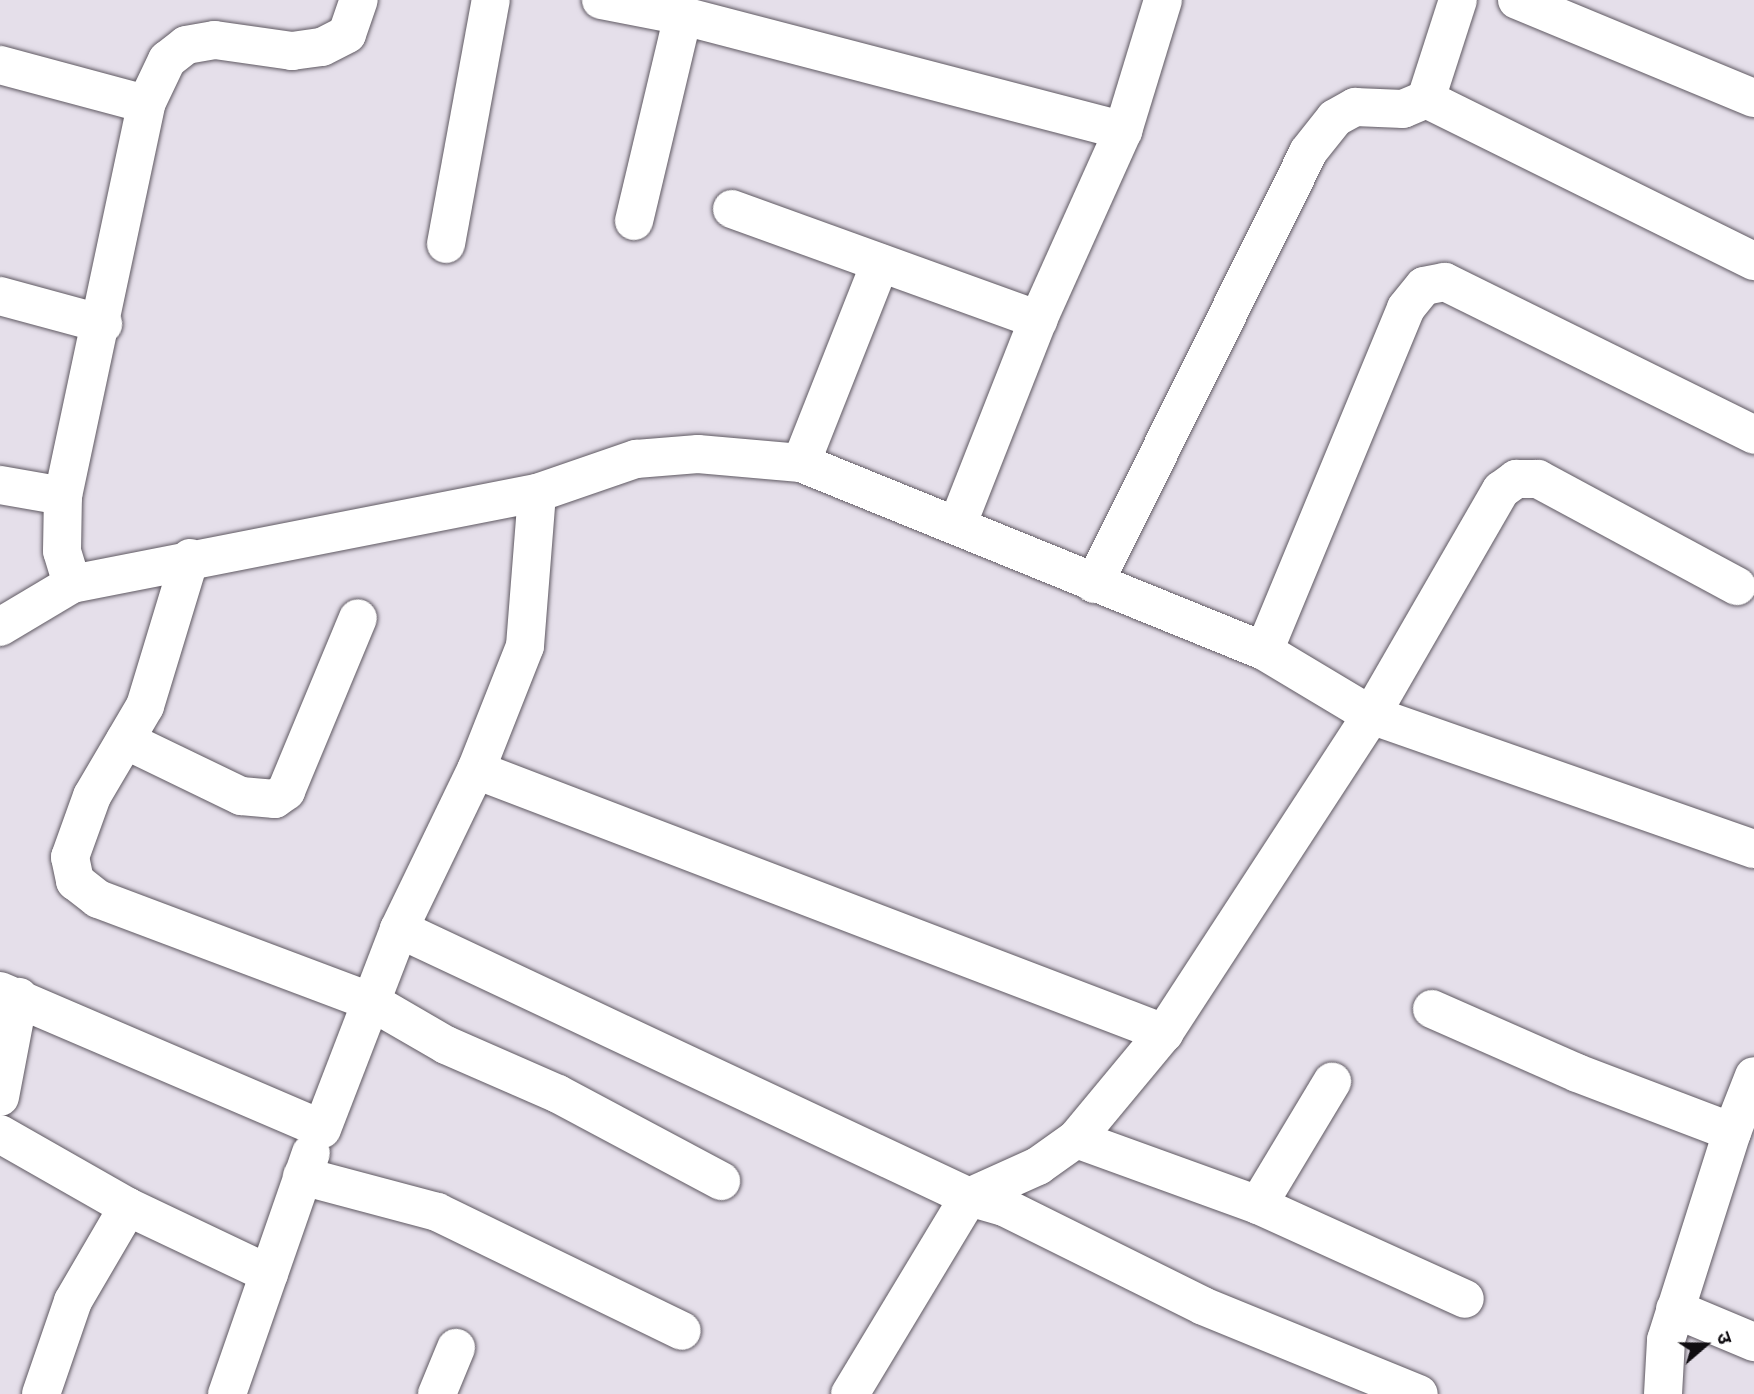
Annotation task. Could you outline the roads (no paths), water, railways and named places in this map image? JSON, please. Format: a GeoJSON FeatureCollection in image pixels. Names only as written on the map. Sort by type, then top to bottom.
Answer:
{"type":"FeatureCollection","features":[{"type":"Feature","properties":{"kind":"street"},"geometry":{"type":"LineString","coordinates":[[72,584],[62,551],[63,496],[103,324],[146,104],[167,60],[186,45],[215,40],[292,51],[322,47],[347,34],[359,0]]}},
{"type":"Feature","properties":{"kind":"street"},"geometry":{"type":"LineString","coordinates":[[446,244],[491,0]]}},
{"type":"Feature","properties":{"kind":"street"},"geometry":{"type":"LineString","coordinates":[[601,0],[683,16],[1123,131]]}},
{"type":"Feature","properties":{"kind":"street"},"geometry":{"type":"LineString","coordinates":[[958,523],[1038,320],[1123,131],[1163,0]]}},
{"type":"Feature","properties":{"kind":"street"},"geometry":{"type":"LineString","coordinates":[[1094,584],[1308,152],[1335,118],[1355,107],[1403,109],[1426,99],[1458,0]]}},
{"type":"Feature","properties":{"kind":"street"},"geometry":{"type":"LineString","coordinates":[[1517,0],[1754,98]]}},
{"type":"Feature","properties":{"kind":"street"},"geometry":{"type":"LineString","coordinates":[[634,221],[683,16]]}},
{"type":"Feature","properties":{"kind":"street"},"geometry":{"type":"LineString","coordinates":[[0,65],[146,104]]}},
{"type":"Feature","properties":{"kind":"street"},"geometry":{"type":"LineString","coordinates":[[1426,99],[1754,261]]}},
{"type":"Feature","properties":{"kind":"street"},"geometry":{"type":"LineString","coordinates":[[732,209],[1038,320]]}},
{"type":"Feature","properties":{"kind":"street"},"geometry":{"type":"LineString","coordinates":[[801,463],[880,263]]}},
{"type":"Feature","properties":{"kind":"street"},"geometry":{"type":"LineString","coordinates":[[1264,651],[1406,307],[1424,286],[1445,282],[1754,435]]}},
{"type":"Feature","properties":{"kind":"street"},"geometry":{"type":"LineString","coordinates":[[0,296],[103,324]]}},
{"type":"Feature","properties":{"kind":"street"},"geometry":{"type":"LineString","coordinates":[[0,627],[17,606],[72,584],[190,558],[537,493],[636,459],[698,454],[801,463],[958,523],[1094,584],[1264,651],[1371,715],[1754,849]]}},
{"type":"Feature","properties":{"kind":"street"},"geometry":{"type":"LineString","coordinates":[[861,1391],[969,1198],[1038,1166],[1076,1139],[1164,1033],[1371,715],[1501,491],[1516,479],[1538,479],[1737,586]]}},
{"type":"Feature","properties":{"kind":"street"},"geometry":{"type":"LineString","coordinates":[[0,485],[63,496]]}},
{"type":"Feature","properties":{"kind":"street"},"geometry":{"type":"LineString","coordinates":[[227,1394],[302,1176],[370,1001],[399,929],[476,770],[525,646],[537,493]]}},
{"type":"Feature","properties":{"kind":"street"},"geometry":{"type":"LineString","coordinates":[[190,558],[145,706],[92,796],[74,845],[70,857],[75,881],[98,899],[370,1001],[446,1045],[558,1094],[721,1181]]}},
{"type":"Feature","properties":{"kind":"street"},"geometry":{"type":"LineString","coordinates":[[125,740],[241,796],[275,799],[286,791],[358,618]]}},
{"type":"Feature","properties":{"kind":"street"},"geometry":{"type":"LineString","coordinates":[[476,770],[1164,1033]]}},
{"type":"Feature","properties":{"kind":"street"},"geometry":{"type":"LineString","coordinates":[[399,929],[969,1198],[1004,1207],[1203,1306],[1419,1394]]}},
{"type":"Feature","properties":{"kind":"street"},"geometry":{"type":"LineString","coordinates":[[0,1097],[10,994],[322,1129]]}},
{"type":"Feature","properties":{"kind":"street"},"geometry":{"type":"LineString","coordinates":[[1432,1009],[1577,1073],[1732,1132]]}},
{"type":"Feature","properties":{"kind":"street"},"geometry":{"type":"LineString","coordinates":[[1663,1394],[1666,1339],[1732,1132],[1754,1076]]}},
{"type":"Feature","properties":{"kind":"street"},"geometry":{"type":"LineString","coordinates":[[1258,1205],[1332,1082]]}},
{"type":"Feature","properties":{"kind":"street"},"geometry":{"type":"LineString","coordinates":[[0,1134],[128,1207],[269,1274]]}},
{"type":"Feature","properties":{"kind":"street"},"geometry":{"type":"LineString","coordinates":[[1076,1139],[1258,1205],[1465,1299]]}},
{"type":"Feature","properties":{"kind":"street"},"geometry":{"type":"LineString","coordinates":[[302,1176],[437,1212],[682,1331]]}},
{"type":"Feature","properties":{"kind":"street"},"geometry":{"type":"LineString","coordinates":[[41,1394],[73,1301],[128,1207]]}},
{"type":"Feature","properties":{"kind":"street"},"geometry":{"type":"LineString","coordinates":[[1675,1310],[1754,1342]]}},
{"type":"Feature","properties":{"kind":"street"},"geometry":{"type":"LineString","coordinates":[[437,1394],[456,1348]]}}]}
